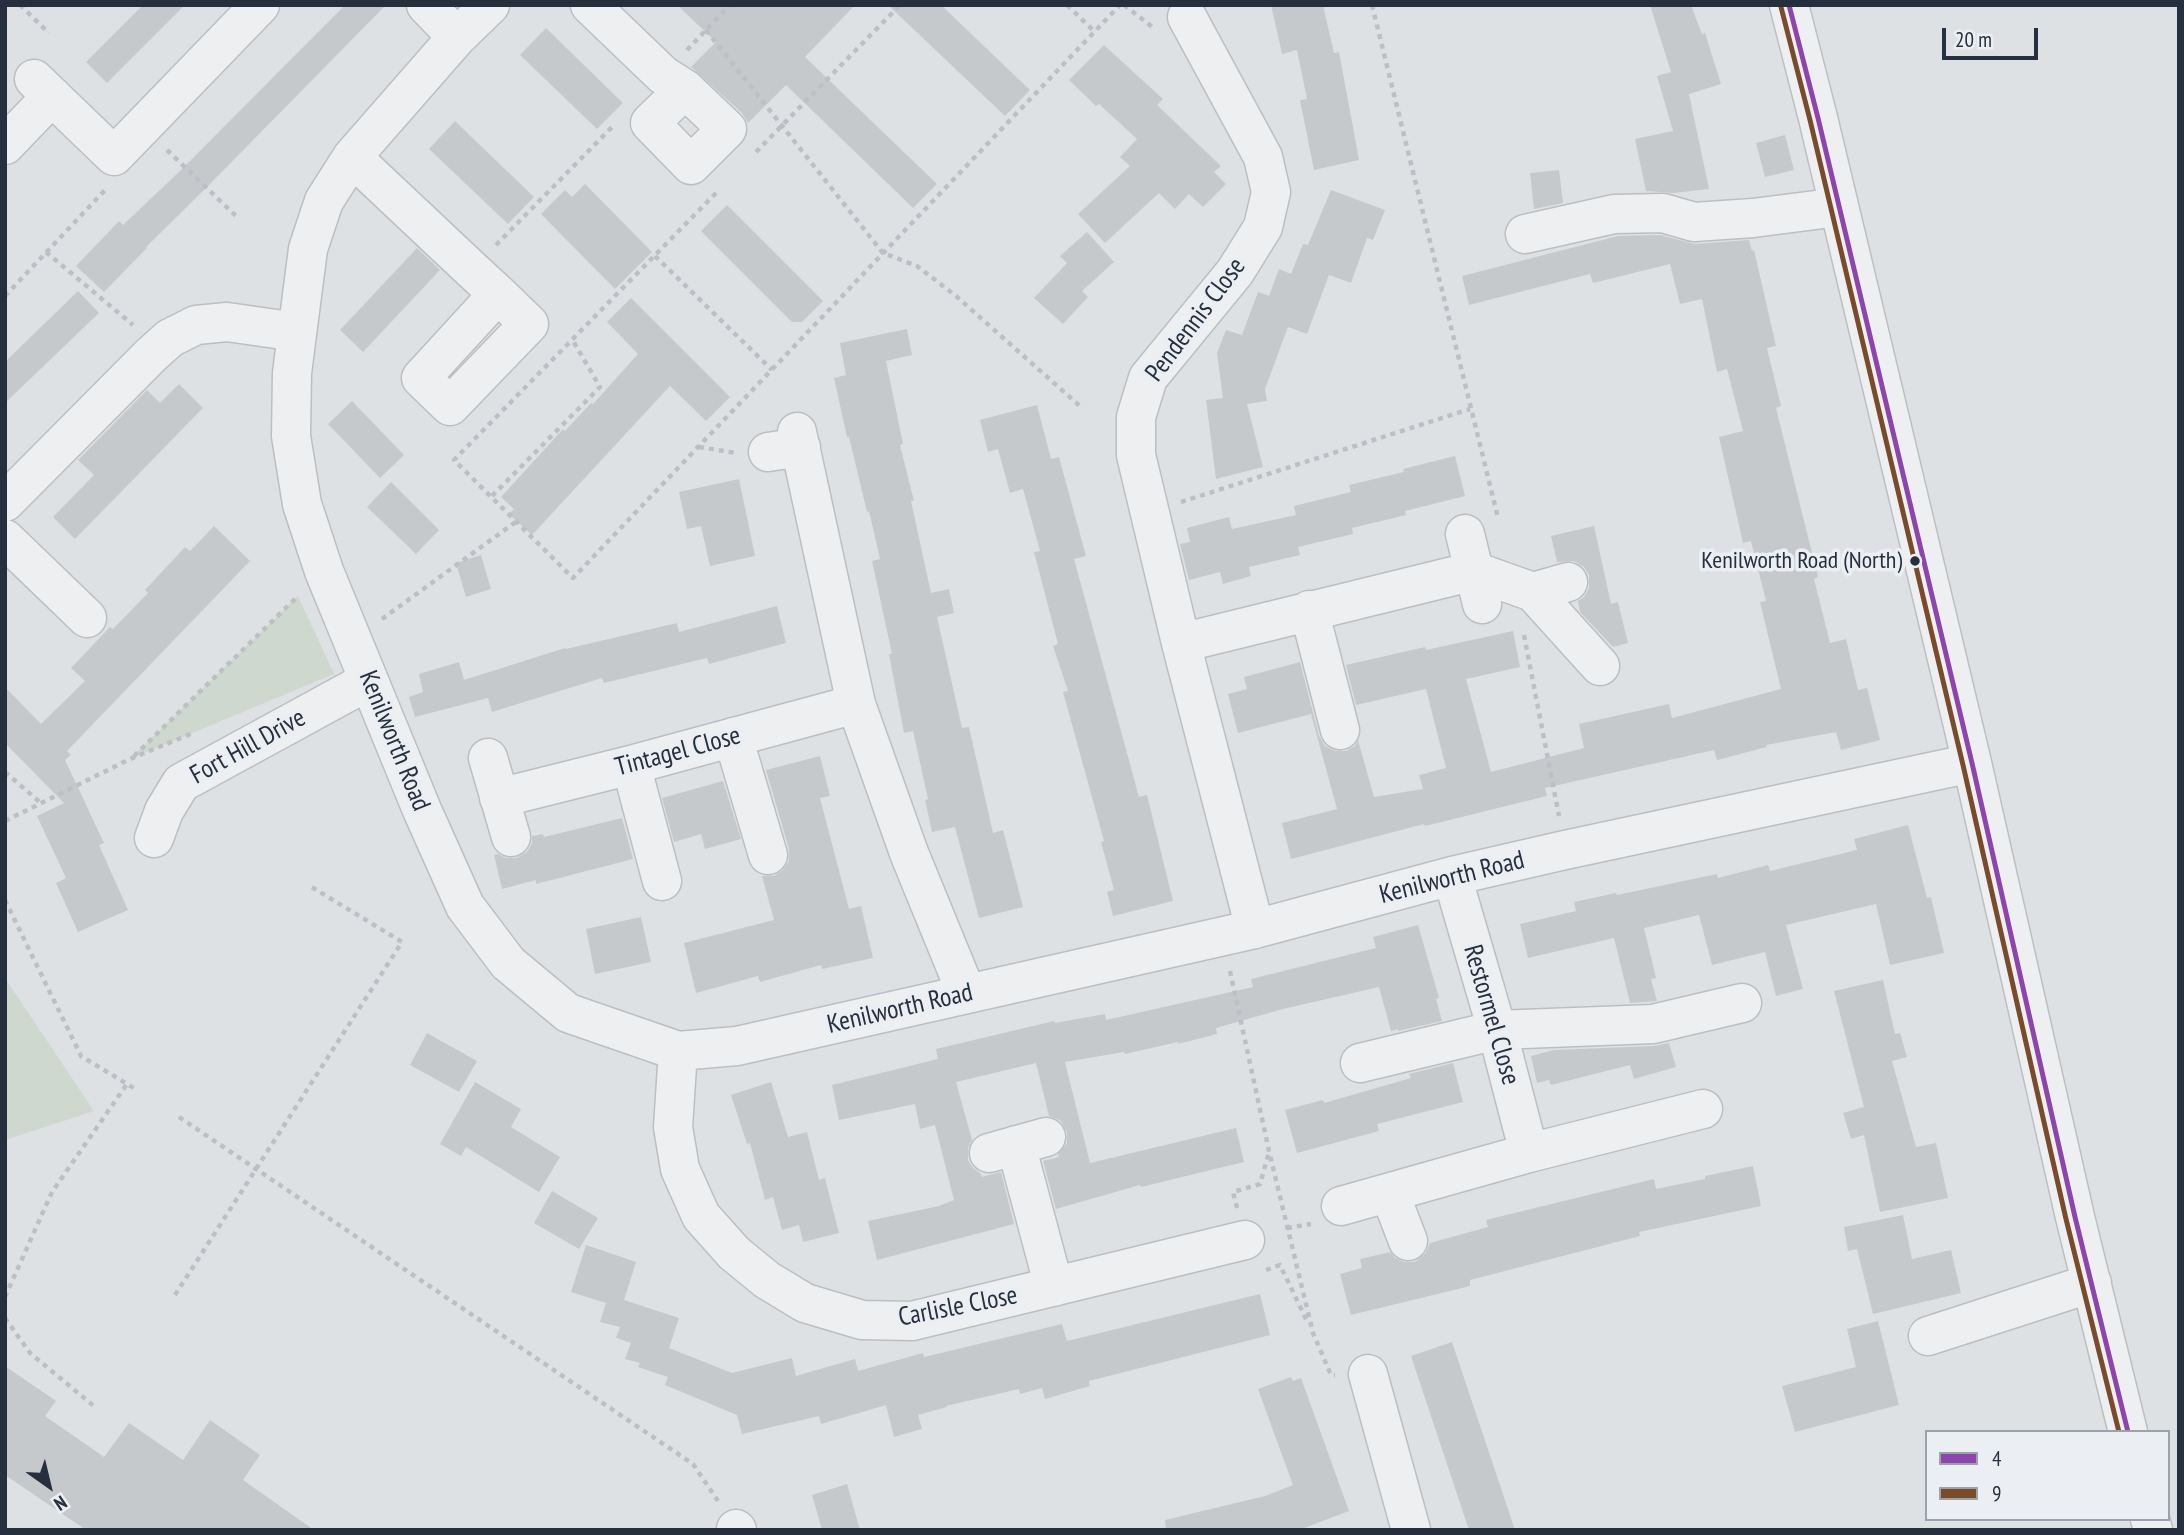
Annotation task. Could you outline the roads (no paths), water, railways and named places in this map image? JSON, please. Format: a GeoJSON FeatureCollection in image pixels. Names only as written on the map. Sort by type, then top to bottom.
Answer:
{"type":"FeatureCollection","features":[{"type":"Feature","properties":{"kind":"street"},"geometry":{"type":"LineString","coordinates":[[5,145],[43,88],[112,171],[260,5]]}},
{"type":"Feature","properties":{"kind":"street"},"geometry":{"type":"LineString","coordinates":[[426,5],[457,37]]}},
{"type":"Feature","properties":{"kind":"street","name":"Kenilworth Road"},"geometry":{"type":"LineString","coordinates":[[490,5],[457,37],[352,157],[324,201],[309,249],[297,332],[292,373],[291,436],[302,504],[324,571],[422,810],[465,906],[508,963],[568,1013],[678,1052],[737,1046],[1255,929],[1452,876],[1565,850],[1972,763]]}},
{"type":"Feature","properties":{"kind":"street"},"geometry":{"type":"LineString","coordinates":[[590,5],[674,82]]}},
{"type":"Feature","properties":{"kind":"street"},"geometry":{"type":"LineString","coordinates":[[1789,5],[1972,763],[2128,1430]]}},
{"type":"Feature","properties":{"kind":"street","name":"Pendennis Close"},"geometry":{"type":"LineString","coordinates":[[1185,18],[1263,158],[1271,192],[1263,227],[1235,272],[1148,377],[1136,417],[1136,455],[1181,643],[1255,929]]}},
{"type":"Feature","properties":{"kind":"street"},"geometry":{"type":"LineString","coordinates":[[352,157],[485,282]]}},
{"type":"Feature","properties":{"kind":"street"},"geometry":{"type":"LineString","coordinates":[[1525,234],[1614,214],[1664,213],[1694,222],[1839,207]]}},
{"type":"Feature","properties":{"kind":"street"},"geometry":{"type":"LineString","coordinates":[[5,502],[170,338],[196,325],[227,323],[297,332]]}},
{"type":"Feature","properties":{"kind":"street"},"geometry":{"type":"LineString","coordinates":[[789,443],[856,704],[909,853],[961,980],[969,993]]}},
{"type":"Feature","properties":{"kind":"street"},"geometry":{"type":"LineString","coordinates":[[5,539],[87,618]]}},
{"type":"Feature","properties":{"kind":"street"},"geometry":{"type":"LineString","coordinates":[[1181,643],[1309,610],[1480,558],[1539,587],[1600,666]]}},
{"type":"Feature","properties":{"kind":"street"},"geometry":{"type":"LineString","coordinates":[[1309,610],[1340,730]]}},
{"type":"Feature","properties":{"kind":"street","name":"Fort Hill Drive"},"geometry":{"type":"LineString","coordinates":[[154,838],[164,811],[181,783],[368,681]]}},
{"type":"Feature","properties":{"kind":"street","name":"Tintagel Close"},"geometry":{"type":"LineString","coordinates":[[499,798],[856,704]]}},
{"type":"Feature","properties":{"kind":"street"},"geometry":{"type":"LineString","coordinates":[[733,737],[768,855]]}},
{"type":"Feature","properties":{"kind":"street"},"geometry":{"type":"LineString","coordinates":[[488,758],[511,837]]}},
{"type":"Feature","properties":{"kind":"street"},"geometry":{"type":"LineString","coordinates":[[631,765],[662,881]]}},
{"type":"Feature","properties":{"kind":"street","name":"Restormel Close"},"geometry":{"type":"LineString","coordinates":[[1452,876],[1530,1153]]}},
{"type":"Feature","properties":{"kind":"street"},"geometry":{"type":"LineString","coordinates":[[1360,1063],[1497,1030],[1653,1024],[1742,1003]]}},
{"type":"Feature","properties":{"kind":"street","name":"Carlisle Close"},"geometry":{"type":"LineString","coordinates":[[678,1052],[673,1127],[680,1169],[701,1216],[734,1253],[767,1280],[805,1303],[862,1320],[912,1321],[1246,1239]]}},
{"type":"Feature","properties":{"kind":"street"},"geometry":{"type":"LineString","coordinates":[[1342,1206],[1530,1153],[1703,1109]]}},
{"type":"Feature","properties":{"kind":"street"},"geometry":{"type":"LineString","coordinates":[[1017,1145],[1054,1287]]}},
{"type":"Feature","properties":{"kind":"street"},"geometry":{"type":"LineString","coordinates":[[1390,1194],[1408,1241]]}},
{"type":"Feature","properties":{"kind":"street"},"geometry":{"type":"LineString","coordinates":[[1928,1336],[2092,1283]]}},
{"type":"Feature","properties":{"kind":"street"},"geometry":{"type":"LineString","coordinates":[[1368,1374],[1411,1530]]}},
{"type":"Feature","properties":{"kind":"place","name":"Kenilworth Road (North)"},"geometry":{"type":"Point","coordinates":[1915,561]}}]}
